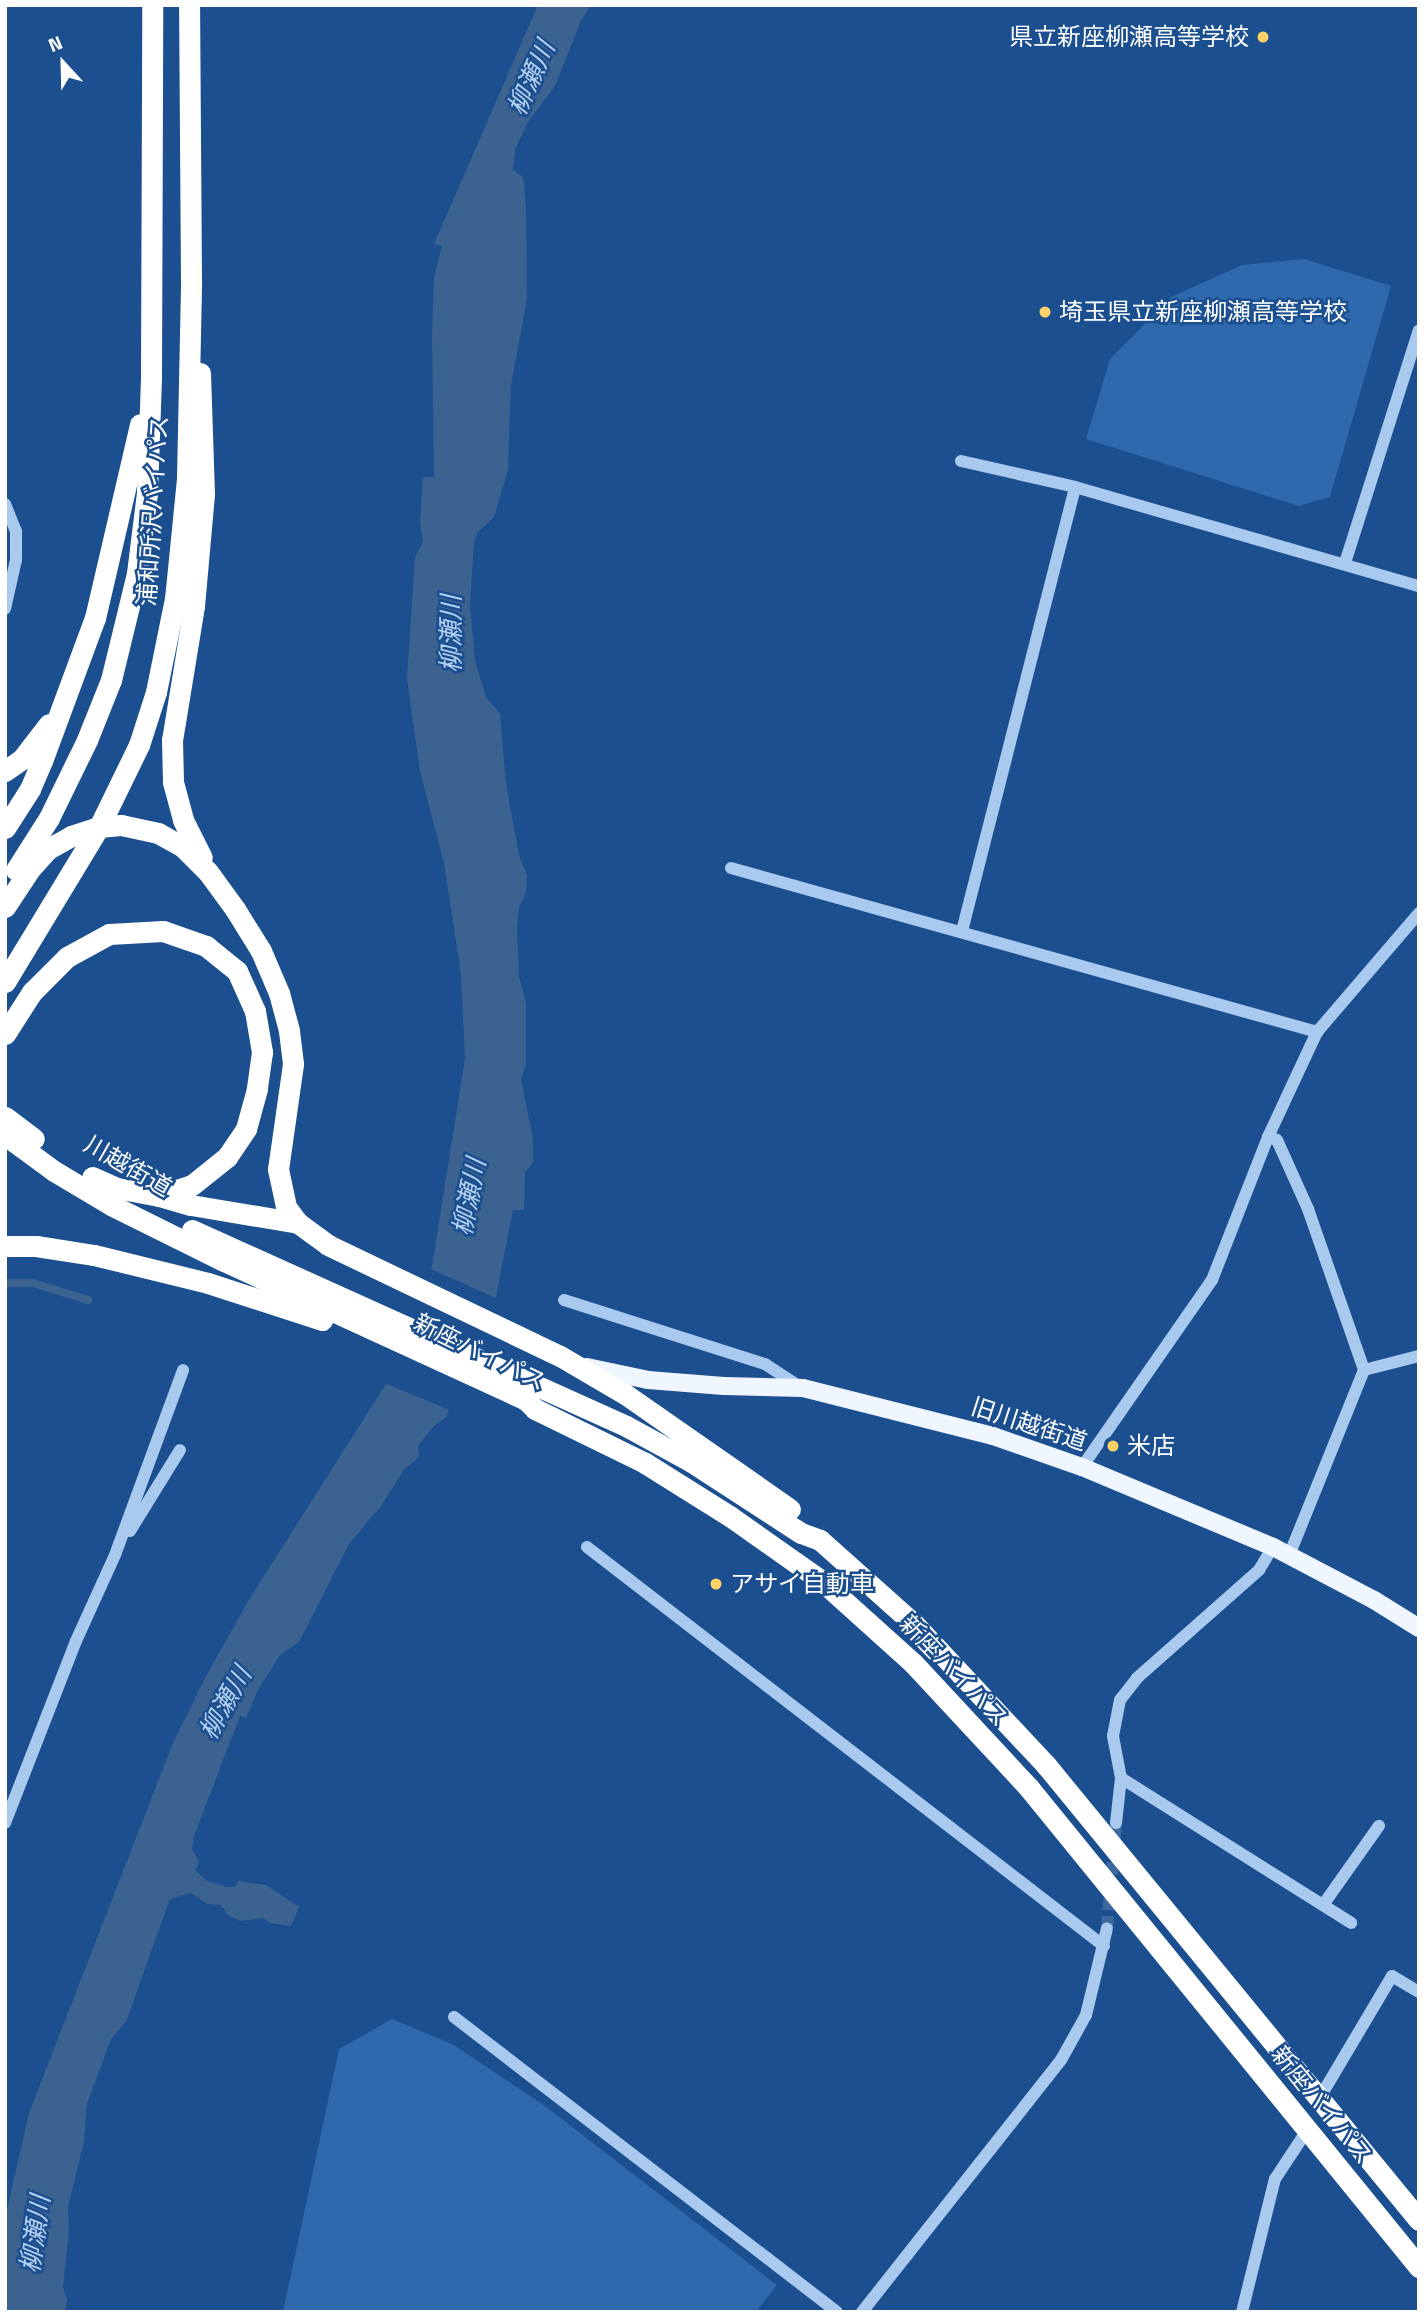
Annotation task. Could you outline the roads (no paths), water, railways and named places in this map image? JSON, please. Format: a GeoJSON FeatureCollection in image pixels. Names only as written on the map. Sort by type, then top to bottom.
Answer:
{"type":"FeatureCollection","features":[{"type":"Feature","properties":{"kind":"highway","name":"浦和所沢バイパス"},"geometry":{"type":"LineString","coordinates":[[5,886],[48,818],[87,740],[111,680],[137,573],[147,493],[152,5]]}},
{"type":"Feature","properties":{"kind":"highway","name":"浦和所沢バイパス"},"geometry":{"type":"LineString","coordinates":[[5,982],[99,827],[139,745],[156,692],[175,598],[187,478],[191,281],[189,5]]}},
{"type":"Feature","properties":{"kind":"highway"},"geometry":{"type":"LineString","coordinates":[[191,281],[203,408],[204,494],[194,606],[172,740],[173,782],[183,820],[208,872],[261,951],[279,993],[289,1031],[292,1064],[278,1169],[286,1206],[298,1223],[328,1245],[541,1346],[625,1394],[807,1522],[820,1540]]}},
{"type":"Feature","properties":{"kind":"highway"},"geometry":{"type":"LineString","coordinates":[[5,828],[30,789],[95,618],[150,377]]}},
{"type":"Feature","properties":{"kind":"highway"},"geometry":{"type":"LineString","coordinates":[[5,771],[39,741],[64,700]]}},
{"type":"Feature","properties":{"kind":"highway"},"geometry":{"type":"LineString","coordinates":[[5,907],[30,869],[48,849],[71,836],[99,827],[121,825],[158,833],[183,847],[208,872]]}},
{"type":"Feature","properties":{"kind":"highway"},"geometry":{"type":"LineString","coordinates":[[5,1034],[32,992],[67,957],[109,934],[163,931],[206,946],[237,971],[256,1011],[262,1052],[257,1088],[246,1129],[227,1157],[210,1173],[192,1185],[159,1196]]}},
{"type":"Feature","properties":{"kind":"highway","name":"川越街道"},"geometry":{"type":"LineString","coordinates":[[6,1124],[92,1177],[228,1254]]}},
{"type":"Feature","properties":{"kind":"highway","name":"川越街道"},"geometry":{"type":"LineString","coordinates":[[6,1124],[54,1171],[111,1205],[228,1254]]}},
{"type":"Feature","properties":{"kind":"highway"},"geometry":{"type":"LineString","coordinates":[[5,1151],[62,1190],[119,1223],[294,1297],[322,1320],[528,1401]]}},
{"type":"Feature","properties":{"kind":"highway"},"geometry":{"type":"LineString","coordinates":[[92,1177],[117,1188],[191,1205],[298,1223]]}},
{"type":"Feature","properties":{"kind":"highway"},"geometry":{"type":"LineString","coordinates":[[5,1246],[94,1255],[208,1283],[294,1297]]}},
{"type":"Feature","properties":{"kind":"highway","name":"新座バイパス"},"geometry":{"type":"LineString","coordinates":[[228,1254],[294,1297],[528,1401],[645,1463],[731,1517],[822,1582],[884,1635],[1029,1788],[1419,2267]]}},
{"type":"Feature","properties":{"kind":"highway","name":"新座バイパス"},"geometry":{"type":"LineString","coordinates":[[528,1401],[626,1426],[690,1461],[801,1533],[820,1540],[915,1625],[1046,1765],[1419,2220]]}},
{"type":"Feature","properties":{"kind":"main road","name":"旧川越街道"},"geometry":{"type":"LineString","coordinates":[[560,1356],[602,1371],[648,1380],[724,1387],[803,1388],[993,1436],[1082,1467],[1281,1552],[1374,1600],[1419,1628]]}},
{"type":"Feature","properties":{"kind":"street"},"geometry":{"type":"LineString","coordinates":[[1345,563],[1419,330]]}},
{"type":"Feature","properties":{"kind":"street"},"geometry":{"type":"LineString","coordinates":[[961,461],[1074,487],[1419,586]]}},
{"type":"Feature","properties":{"kind":"street"},"geometry":{"type":"LineString","coordinates":[[962,931],[1074,487]]}},
{"type":"Feature","properties":{"kind":"street"},"geometry":{"type":"LineString","coordinates":[[5,503],[16,531],[16,560],[5,609]]}},
{"type":"Feature","properties":{"kind":"street"},"geometry":{"type":"LineString","coordinates":[[731,869],[962,931],[1317,1032]]}},
{"type":"Feature","properties":{"kind":"street"},"geometry":{"type":"LineString","coordinates":[[1082,1467],[1212,1280],[1268,1137],[1317,1032],[1419,913]]}},
{"type":"Feature","properties":{"kind":"street"},"geometry":{"type":"LineString","coordinates":[[1116,1823],[1121,1778],[1113,1736],[1120,1700],[1137,1678],[1281,1552],[1364,1370],[1308,1209],[1277,1140],[1268,1137]]}},
{"type":"Feature","properties":{"kind":"street"},"geometry":{"type":"LineString","coordinates":[[564,1300],[765,1364],[803,1388]]}},
{"type":"Feature","properties":{"kind":"street"},"geometry":{"type":"LineString","coordinates":[[1364,1370],[1419,1356]]}},
{"type":"Feature","properties":{"kind":"street"},"geometry":{"type":"LineString","coordinates":[[5,1824],[76,1642],[115,1555],[183,1370]]}},
{"type":"Feature","properties":{"kind":"street"},"geometry":{"type":"LineString","coordinates":[[115,1555],[180,1450]]}},
{"type":"Feature","properties":{"kind":"street"},"geometry":{"type":"LineString","coordinates":[[587,1546],[1104,1946]]}},
{"type":"Feature","properties":{"kind":"street"},"geometry":{"type":"LineString","coordinates":[[1121,1778],[1351,1923]]}},
{"type":"Feature","properties":{"kind":"street"},"geometry":{"type":"LineString","coordinates":[[1323,1905],[1379,1826]]}},
{"type":"Feature","properties":{"kind":"street"},"geometry":{"type":"LineString","coordinates":[[862,2312],[1060,2060],[1086,2015],[1107,1928]]}},
{"type":"Feature","properties":{"kind":"street"},"geometry":{"type":"LineString","coordinates":[[1319,2099],[1392,1976],[1419,1992]]}},
{"type":"Feature","properties":{"kind":"street"},"geometry":{"type":"LineString","coordinates":[[454,2017],[837,2312]]}},
{"type":"Feature","properties":{"kind":"street"},"geometry":{"type":"LineString","coordinates":[[1242,2312],[1275,2179],[1308,2129]]}},
{"type":"Feature","properties":{"kind":"water","name":"柳瀬川"},"geometry":{"type":"Polygon","coordinates":[[[538,5],[591,5],[581,21],[555,86],[528,122],[515,149],[513,170],[523,177],[526,205],[527,299],[511,385],[508,470],[494,517],[478,532],[474,543],[470,604],[475,661],[486,697],[500,714],[506,784],[519,855],[527,875],[526,893],[519,907],[517,927],[519,976],[526,1003],[526,1064],[521,1080],[533,1138],[533,1162],[525,1173],[524,1210],[513,1210],[496,1296],[446,1417],[434,1426],[418,1446],[419,1457],[404,1470],[381,1506],[349,1544],[299,1642],[280,1655],[258,1690],[246,1718],[240,1716],[194,1836],[192,1849],[199,1862],[195,1870],[207,1881],[228,1887],[236,1887],[238,1881],[266,1885],[299,1907],[291,1926],[270,1923],[263,1918],[240,1921],[228,1915],[221,1905],[207,1904],[191,1893],[170,1899],[126,2022],[111,2039],[87,2104],[84,2141],[68,2207],[69,2228],[63,2287],[67,2300],[65,2312],[5,2312],[5,2218],[29,2113],[173,1743],[205,1678],[250,1598],[384,1387],[415,1318],[432,1266],[465,1059],[461,974],[444,863],[420,771],[407,679],[415,557],[423,542],[420,522],[423,477],[434,477],[434,277],[442,246],[434,244],[538,5]]]}},
{"type":"Feature","properties":{"kind":"waterway"},"geometry":{"type":"LineString","coordinates":[[5,1283],[33,1283],[88,1300]]}},
{"type":"Feature","properties":{"kind":"tunnel"},"geometry":{"type":"LineString","coordinates":[[1107,1928],[1116,1823]]}},
{"type":"Feature","properties":{"kind":"place","name":"県立新座柳瀬高等学校"},"geometry":{"type":"Point","coordinates":[1263,37]}},
{"type":"Feature","properties":{"kind":"place","name":"埼玉県立新座柳瀬高等学校"},"geometry":{"type":"Point","coordinates":[1045,312]}},
{"type":"Feature","properties":{"kind":"place","name":"米店"},"geometry":{"type":"Point","coordinates":[1113,1446]}},
{"type":"Feature","properties":{"kind":"place","name":"アサイ自動車"},"geometry":{"type":"Point","coordinates":[716,1584]}}]}
